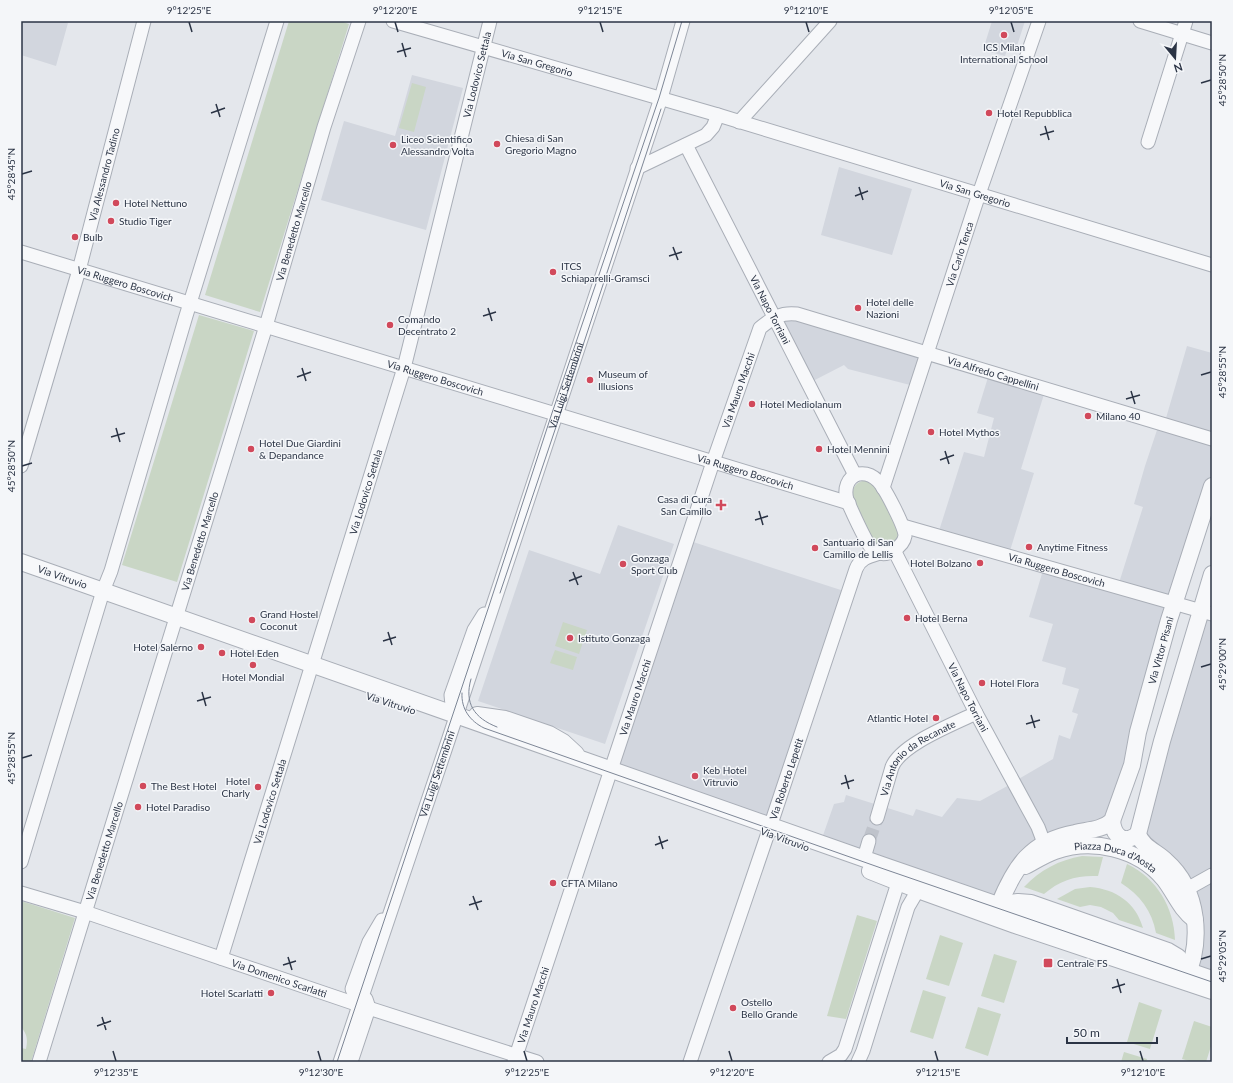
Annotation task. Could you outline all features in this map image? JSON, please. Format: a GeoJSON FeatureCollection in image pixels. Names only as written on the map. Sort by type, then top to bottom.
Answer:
{"type":"FeatureCollection","features":[{"type":"Feature","properties":{"kind":"street","name":"Via Alessandro Tadino"},"geometry":{"type":"LineString","coordinates":[[21,466],[79,270],[144,21]]}},
{"type":"Feature","properties":{"kind":"street"},"geometry":{"type":"LineString","coordinates":[[21,862],[103,590],[111,571],[276,21]]}},
{"type":"Feature","properties":{"kind":"street","name":"Via Benedetto Marcello"},"geometry":{"type":"LineString","coordinates":[[39,1062],[266,326],[324,127],[359,21]]}},
{"type":"Feature","properties":{"kind":"street","name":"Via San Gregorio"},"geometry":{"type":"LineString","coordinates":[[393,21],[661,98],[1212,265]]}},
{"type":"Feature","properties":{"kind":"street","name":"Via Lodovico Settala"},"geometry":{"type":"LineString","coordinates":[[221,958],[404,368],[490,21]]}},
{"type":"Feature","properties":{"kind":"street","name":"Via Luigi Settembrini"},"geometry":{"type":"LineString","coordinates":[[364,1006],[363,992],[661,98],[683,21]]}},
{"type":"Feature","properties":{"kind":"street"},"geometry":{"type":"LineString","coordinates":[[739,122],[830,21]]}},
{"type":"Feature","properties":{"kind":"street","name":"Via Carlo Tenca"},"geometry":{"type":"LineString","coordinates":[[883,488],[979,194],[1038,21]]}},
{"type":"Feature","properties":{"kind":"street"},"geometry":{"type":"LineString","coordinates":[[1140,21],[1184,27],[1212,43]]}},
{"type":"Feature","properties":{"kind":"street"},"geometry":{"type":"LineString","coordinates":[[1148,142],[1184,27]]}},
{"type":"Feature","properties":{"kind":"street"},"geometry":{"type":"LineString","coordinates":[[637,168],[706,135],[718,115]]}},
{"type":"Feature","properties":{"kind":"street","name":"Via Napo Torriani"},"geometry":{"type":"LineString","coordinates":[[686,145],[855,475]]}},
{"type":"Feature","properties":{"kind":"street","name":"Via Ruggero Boscovich"},"geometry":{"type":"LineString","coordinates":[[21,252],[849,503]]}},
{"type":"Feature","properties":{"kind":"street","name":"Via Alfredo Cappellini"},"geometry":{"type":"LineString","coordinates":[[774,317],[785,314],[797,314],[1212,439]]}},
{"type":"Feature","properties":{"kind":"street","name":"Via Mauro Macchi"},"geometry":{"type":"LineString","coordinates":[[515,1058],[713,462],[760,328],[774,317]]}},
{"type":"Feature","properties":{"kind":"street"},"geometry":{"type":"LineString","coordinates":[[880,553],[875,552],[870,547],[846,496],[846,487],[849,480],[855,475],[863,473],[870,475],[877,480],[883,488],[903,526],[904,538],[901,544],[894,550]]}},
{"type":"Feature","properties":{"kind":"street","name":"Via Vittor Pisani"},"geometry":{"type":"LineString","coordinates":[[1139,828],[1194,609],[1212,486]]}},
{"type":"Feature","properties":{"kind":"street","name":"Via Ruggero Boscovich"},"geometry":{"type":"LineString","coordinates":[[903,526],[1194,609]]}},
{"type":"Feature","properties":{"kind":"street","name":"Via Napo Torriani"},"geometry":{"type":"LineString","coordinates":[[894,550],[976,713],[1038,827],[1044,843]]}},
{"type":"Feature","properties":{"kind":"street","name":"Via Roberto Lepetit"},"geometry":{"type":"LineString","coordinates":[[690,1062],[856,567],[864,559],[894,550]]}},
{"type":"Feature","properties":{"kind":"street","name":"Via Vitruvio"},"geometry":{"type":"LineString","coordinates":[[21,562],[312,663],[456,715],[494,717],[549,734],[565,744],[580,758],[712,805],[739,822],[769,829],[863,863]]}},
{"type":"Feature","properties":{"kind":"street","name":"Via Vitruvio"},"geometry":{"type":"LineString","coordinates":[[21,572],[85,594],[103,590]]}},
{"type":"Feature","properties":{"kind":"street","name":"Via Vittor Pisani"},"geometry":{"type":"LineString","coordinates":[[1113,818],[1132,765],[1139,730],[1194,609],[1212,574]]}},
{"type":"Feature","properties":{"kind":"street","name":"Via Antonio da Recanate"},"geometry":{"type":"LineString","coordinates":[[877,818],[892,767],[899,755],[926,738],[976,713]]}},
{"type":"Feature","properties":{"kind":"street"},"geometry":{"type":"LineString","coordinates":[[1113,818],[1115,831],[1120,837],[1125,839],[1130,838],[1139,828]]}},
{"type":"Feature","properties":{"kind":"street","name":"Piazza Duca d'Aosta"},"geometry":{"type":"LineString","coordinates":[[998,905],[1006,886],[1028,854],[1044,843],[1067,834],[1102,827],[1113,818]]}},
{"type":"Feature","properties":{"kind":"street","name":"Piazza Duca d'Aosta"},"geometry":{"type":"LineString","coordinates":[[1139,828],[1139,838],[1145,845],[1159,854],[1171,865],[1187,889],[1193,907],[1196,946],[1187,976]]}},
{"type":"Feature","properties":{"kind":"street"},"geometry":{"type":"LineString","coordinates":[[869,841],[863,863],[904,878],[998,905],[1018,902],[1031,903],[1168,951],[1178,957],[1187,976],[1212,991]]}},
{"type":"Feature","properties":{"kind":"street","name":"Piazza Duca d'Aosta"},"geometry":{"type":"LineString","coordinates":[[1016,870],[1050,853],[1066,849],[1100,846],[1119,850],[1143,861],[1161,876],[1180,906],[1195,920]]}},
{"type":"Feature","properties":{"kind":"street"},"geometry":{"type":"LineString","coordinates":[[1187,889],[1212,875]]}},
{"type":"Feature","properties":{"kind":"street"},"geometry":{"type":"LineString","coordinates":[[904,878],[918,890],[1004,921],[1187,976],[1212,979]]}},
{"type":"Feature","properties":{"kind":"street"},"geometry":{"type":"LineString","coordinates":[[829,1062],[841,1055],[845,1049],[904,878]]}},
{"type":"Feature","properties":{"kind":"street"},"geometry":{"type":"LineString","coordinates":[[858,1062],[863,1051],[908,907],[918,890]]}},
{"type":"Feature","properties":{"kind":"street","name":"Via Domenico Scarlatti"},"geometry":{"type":"LineString","coordinates":[[21,893],[85,912],[515,1058],[537,1062]]}},
{"type":"Feature","properties":{"kind":"street"},"geometry":{"type":"LineString","coordinates":[[998,905],[1004,921]]}},
{"type":"Feature","properties":{"kind":"street","name":"Via Luigi Settembrini"},"geometry":{"type":"LineString","coordinates":[[364,1006],[352,989],[372,936],[391,907]]}},
{"type":"Feature","properties":{"kind":"street"},"geometry":{"type":"LineString","coordinates":[[340,1062],[364,1006]]}},
{"type":"Feature","properties":{"kind":"street"},"geometry":{"type":"LineString","coordinates":[[351,1062],[364,1006]]}},
{"type":"Feature","properties":{"kind":"shaded area"},"geometry":{"type":"Polygon","coordinates":[[[21,21],[64,21],[68,23],[56,66],[21,55],[21,21]]]}},
{"type":"Feature","properties":{"kind":"shaded area","name":"ICS Milan International School"},"geometry":{"type":"Polygon","coordinates":[[[992,21],[1025,21],[1015,52],[1007,50],[1005,56],[983,50],[992,21]]]}},
{"type":"Feature","properties":{"kind":"shaded area","name":"Liceo Scientifico Alessandro Volta"},"geometry":{"type":"Polygon","coordinates":[[[412,75],[463,88],[426,230],[321,200],[344,121],[395,136],[412,75]]]}},
{"type":"Feature","properties":{"kind":"shaded area"},"geometry":{"type":"Polygon","coordinates":[[[839,167],[912,189],[892,255],[821,235],[839,167]]]}},
{"type":"Feature","properties":{"kind":"shaded area"},"geometry":{"type":"Polygon","coordinates":[[[797,316],[925,354],[914,386],[848,369],[844,365],[809,383],[776,318],[797,316]]]}},
{"type":"Feature","properties":{"kind":"shaded area"},"geometry":{"type":"Polygon","coordinates":[[[1187,346],[1212,353],[1212,482],[1174,602],[1118,586],[1143,507],[1134,504],[1159,424],[1164,425],[1187,346]]]}},
{"type":"Feature","properties":{"kind":"shaded area"},"geometry":{"type":"Polygon","coordinates":[[[989,374],[1045,391],[1021,469],[1034,473],[1009,554],[938,534],[964,452],[984,457],[994,418],[977,413],[989,374]]]}},
{"type":"Feature","properties":{"kind":"shaded area","name":"Istituto Gonzaga"},"geometry":{"type":"Polygon","coordinates":[[[618,525],[674,544],[605,744],[478,701],[529,550],[600,574],[618,525]]]}},
{"type":"Feature","properties":{"kind":"shaded area"},"geometry":{"type":"Polygon","coordinates":[[[687,540],[847,592],[770,824],[613,769],[687,540]]]}},
{"type":"Feature","properties":{"kind":"shaded area"},"geometry":{"type":"Polygon","coordinates":[[[1044,567],[1174,604],[1114,815],[1044,841],[1015,781],[1053,759],[1059,735],[1070,739],[1078,714],[1072,712],[1079,689],[1062,684],[1066,668],[1042,661],[1053,624],[1029,617],[1044,567]]]}},
{"type":"Feature","properties":{"kind":"shaded area"},"geometry":{"type":"Polygon","coordinates":[[[1212,579],[1212,977],[1191,970],[1197,935],[1142,837],[1212,579]]]}},
{"type":"Feature","properties":{"kind":"shaded area"},"geometry":{"type":"Polygon","coordinates":[[[1011,784],[1042,842],[998,904],[821,841],[834,804],[844,802],[846,795],[913,816],[916,809],[942,817],[957,798],[980,801],[1011,784]]]}},
{"type":"Feature","properties":{"kind":"green space"},"geometry":{"type":"Polygon","coordinates":[[[289,21],[340,21],[349,24],[260,312],[205,295],[289,21]]]}},
{"type":"Feature","properties":{"kind":"green space"},"geometry":{"type":"Polygon","coordinates":[[[412,83],[426,87],[414,132],[399,128],[412,83]]]}},
{"type":"Feature","properties":{"kind":"green space"},"geometry":{"type":"Polygon","coordinates":[[[199,315],[254,331],[177,582],[122,565],[199,315]]]}},
{"type":"Feature","properties":{"kind":"green space"},"geometry":{"type":"Polygon","coordinates":[[[866,480],[872,482],[895,521],[898,534],[897,539],[888,546],[876,543],[870,536],[853,498],[855,486],[859,482],[866,480]]]}},
{"type":"Feature","properties":{"kind":"green space"},"geometry":{"type":"Polygon","coordinates":[[[563,622],[587,630],[579,654],[555,646],[563,622]]]}},
{"type":"Feature","properties":{"kind":"green space"},"geometry":{"type":"Polygon","coordinates":[[[555,650],[577,657],[573,670],[550,663],[555,650]]]}},
{"type":"Feature","properties":{"kind":"green space"},"geometry":{"type":"Polygon","coordinates":[[[1082,856],[1103,857],[1098,876],[1083,876],[1069,879],[1056,885],[1044,894],[1024,887],[1050,867],[1065,860],[1082,856]]]}},
{"type":"Feature","properties":{"kind":"green space"},"geometry":{"type":"Polygon","coordinates":[[[1127,864],[1147,877],[1162,895],[1171,917],[1175,940],[1156,933],[1152,918],[1144,904],[1134,893],[1121,883],[1127,864]]]}},
{"type":"Feature","properties":{"kind":"green space"},"geometry":{"type":"Polygon","coordinates":[[[1090,887],[1108,891],[1124,899],[1135,911],[1143,928],[1119,920],[1113,913],[1101,907],[1090,905],[1080,907],[1057,899],[1075,889],[1090,887]]]}},
{"type":"Feature","properties":{"kind":"green space"},"geometry":{"type":"Polygon","coordinates":[[[21,901],[75,918],[31,1062],[21,1062],[21,1048],[26,1049],[27,1042],[26,1034],[21,1027],[21,901]]]}},
{"type":"Feature","properties":{"kind":"green space"},"geometry":{"type":"Polygon","coordinates":[[[857,915],[877,921],[846,1019],[827,1016],[857,915]]]}},
{"type":"Feature","properties":{"kind":"green space"},"geometry":{"type":"Polygon","coordinates":[[[940,935],[963,943],[949,986],[926,979],[940,935]]]}},
{"type":"Feature","properties":{"kind":"green space"},"geometry":{"type":"Polygon","coordinates":[[[994,954],[1017,961],[1004,1003],[981,996],[994,954]]]}},
{"type":"Feature","properties":{"kind":"green space"},"geometry":{"type":"Polygon","coordinates":[[[923,990],[946,997],[933,1039],[910,1032],[923,990]]]}},
{"type":"Feature","properties":{"kind":"green space"},"geometry":{"type":"Polygon","coordinates":[[[1139,1002],[1162,1010],[1150,1049],[1127,1042],[1139,1002]]]}},
{"type":"Feature","properties":{"kind":"green space"},"geometry":{"type":"Polygon","coordinates":[[[978,1007],[1001,1014],[988,1056],[965,1048],[978,1007]]]}},
{"type":"Feature","properties":{"kind":"green space"},"geometry":{"type":"Polygon","coordinates":[[[1194,1021],[1212,1027],[1212,1043],[1206,1062],[1193,1062],[1182,1059],[1194,1021]]]}},
{"type":"Feature","properties":{"kind":"green space"},"geometry":{"type":"Polygon","coordinates":[[[1124,1052],[1147,1059],[1146,1062],[1121,1062],[1124,1052]]]}},
{"type":"Feature","properties":{"kind":"tunnel"},"geometry":{"type":"LineString","coordinates":[[869,841],[877,818]]}},
{"type":"Feature","properties":{"kind":"tram line"},"geometry":{"type":"LineString","coordinates":[[337,1062],[552,413],[659,98],[682,21]]}},
{"type":"Feature","properties":{"kind":"tram line"},"geometry":{"type":"LineString","coordinates":[[500,593],[661,109]]}},
{"type":"Feature","properties":{"kind":"tram line"},"geometry":{"type":"LineString","coordinates":[[471,679],[469,695],[473,709],[482,719],[497,727]]}},
{"type":"Feature","properties":{"kind":"tram line"},"geometry":{"type":"LineString","coordinates":[[462,693],[463,704],[467,714],[484,728],[881,868],[1212,982]]}},
{"type":"Feature","properties":{"kind":"place","name":"ICS Milan International School"},"geometry":{"type":"Point","coordinates":[1004,35]}},
{"type":"Feature","properties":{"kind":"place","name":"Hotel Repubblica"},"geometry":{"type":"Point","coordinates":[989,113]}},
{"type":"Feature","properties":{"kind":"place","name":"Chiesa di San Gregorio Magno"},"geometry":{"type":"Point","coordinates":[497,144]}},
{"type":"Feature","properties":{"kind":"place","name":"Liceo Scientifico Alessandro Volta"},"geometry":{"type":"Point","coordinates":[393,145]}},
{"type":"Feature","properties":{"kind":"place","name":"Hotel Nettuno"},"geometry":{"type":"Point","coordinates":[116,203]}},
{"type":"Feature","properties":{"kind":"place","name":"Studio Tiger"},"geometry":{"type":"Point","coordinates":[111,221]}},
{"type":"Feature","properties":{"kind":"place","name":"Bulb"},"geometry":{"type":"Point","coordinates":[75,237]}},
{"type":"Feature","properties":{"kind":"place","name":"ITCS Schiaparelli-Gramsci"},"geometry":{"type":"Point","coordinates":[553,272]}},
{"type":"Feature","properties":{"kind":"place","name":"Hotel delle Nazioni"},"geometry":{"type":"Point","coordinates":[858,308]}},
{"type":"Feature","properties":{"kind":"place","name":"Comando Decentrato 2"},"geometry":{"type":"Point","coordinates":[390,325]}},
{"type":"Feature","properties":{"kind":"place","name":"Museum of Illusions"},"geometry":{"type":"Point","coordinates":[590,380]}},
{"type":"Feature","properties":{"kind":"place","name":"Hotel Mediolanum"},"geometry":{"type":"Point","coordinates":[752,404]}},
{"type":"Feature","properties":{"kind":"place","name":"Milano 40"},"geometry":{"type":"Point","coordinates":[1088,416]}},
{"type":"Feature","properties":{"kind":"place","name":"Hotel Mythos"},"geometry":{"type":"Point","coordinates":[931,432]}},
{"type":"Feature","properties":{"kind":"place","name":"Hotel Due Giardini & Depandance"},"geometry":{"type":"Point","coordinates":[251,449]}},
{"type":"Feature","properties":{"kind":"place","name":"Hotel Mennini"},"geometry":{"type":"Point","coordinates":[819,449]}},
{"type":"Feature","properties":{"kind":"place","name":"Casa di Cura San Camillo"},"geometry":{"type":"Point","coordinates":[721,505]}},
{"type":"Feature","properties":{"kind":"place","name":"Anytime Fitness"},"geometry":{"type":"Point","coordinates":[1029,547]}},
{"type":"Feature","properties":{"kind":"place","name":"Santuario di San Camillo de Lellis"},"geometry":{"type":"Point","coordinates":[815,548]}},
{"type":"Feature","properties":{"kind":"place","name":"Hotel Bolzano"},"geometry":{"type":"Point","coordinates":[980,563]}},
{"type":"Feature","properties":{"kind":"place","name":"Gonzaga Sport Club"},"geometry":{"type":"Point","coordinates":[623,564]}},
{"type":"Feature","properties":{"kind":"place","name":"Hotel Berna"},"geometry":{"type":"Point","coordinates":[907,618]}},
{"type":"Feature","properties":{"kind":"place","name":"Grand Hostel Coconut"},"geometry":{"type":"Point","coordinates":[252,620]}},
{"type":"Feature","properties":{"kind":"place","name":"Istituto Gonzaga"},"geometry":{"type":"Point","coordinates":[570,638]}},
{"type":"Feature","properties":{"kind":"place","name":"Hotel Salerno"},"geometry":{"type":"Point","coordinates":[201,647]}},
{"type":"Feature","properties":{"kind":"place","name":"Hotel Eden"},"geometry":{"type":"Point","coordinates":[222,653]}},
{"type":"Feature","properties":{"kind":"place","name":"Hotel Mondial"},"geometry":{"type":"Point","coordinates":[253,665]}},
{"type":"Feature","properties":{"kind":"place","name":"Hotel Flora"},"geometry":{"type":"Point","coordinates":[982,683]}},
{"type":"Feature","properties":{"kind":"place","name":"Atlantic Hotel"},"geometry":{"type":"Point","coordinates":[936,718]}},
{"type":"Feature","properties":{"kind":"place","name":"Keb Hotel Vitruvio"},"geometry":{"type":"Point","coordinates":[695,776]}},
{"type":"Feature","properties":{"kind":"place","name":"The Best Hotel"},"geometry":{"type":"Point","coordinates":[143,786]}},
{"type":"Feature","properties":{"kind":"place","name":"Hotel Charly"},"geometry":{"type":"Point","coordinates":[258,787]}},
{"type":"Feature","properties":{"kind":"place","name":"Hotel Paradiso"},"geometry":{"type":"Point","coordinates":[138,807]}},
{"type":"Feature","properties":{"kind":"place","name":"CFTA Milano"},"geometry":{"type":"Point","coordinates":[553,883]}},
{"type":"Feature","properties":{"kind":"place","name":"Centrale FS"},"geometry":{"type":"Point","coordinates":[1048,963]}},
{"type":"Feature","properties":{"kind":"place","name":"Hotel Scarlatti"},"geometry":{"type":"Point","coordinates":[271,993]}},
{"type":"Feature","properties":{"kind":"place","name":"Ostello Bello Grande"},"geometry":{"type":"Point","coordinates":[733,1008]}}]}
